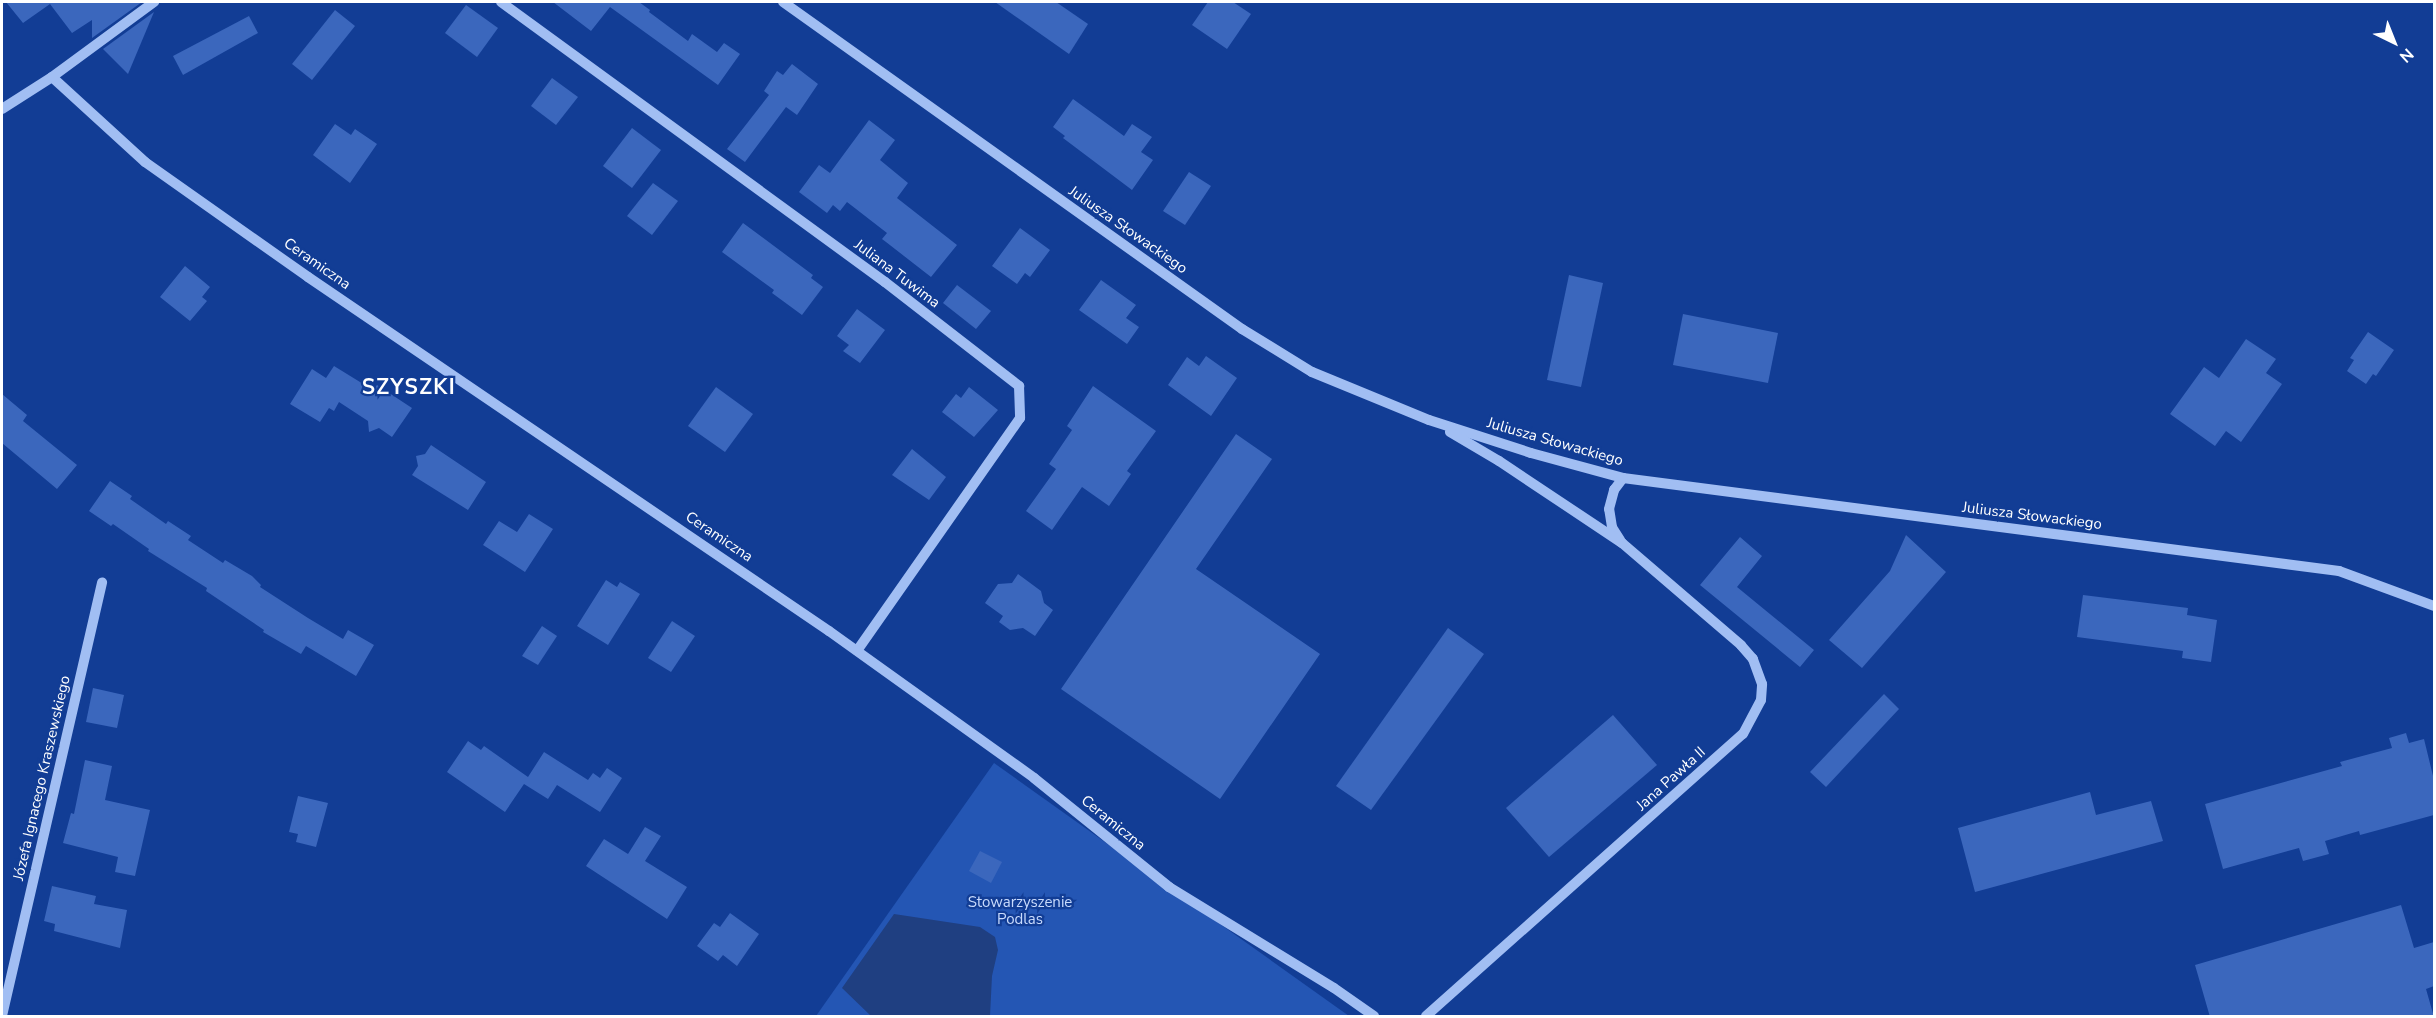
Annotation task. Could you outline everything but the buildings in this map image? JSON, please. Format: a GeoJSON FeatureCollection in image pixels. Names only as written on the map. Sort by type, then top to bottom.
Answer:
{"type":"FeatureCollection","features":[{"type":"Feature","properties":{"kind":"street"},"geometry":{"type":"LineString","coordinates":[[2,109],[52,77],[154,2]]}},
{"type":"Feature","properties":{"kind":"street","name":"Juliana Tuwima"},"geometry":{"type":"LineString","coordinates":[[501,2],[885,282],[1018,386],[1020,418],[857,651]]}},
{"type":"Feature","properties":{"kind":"street","name":"Juliusza Słowackiego"},"geometry":{"type":"LineString","coordinates":[[783,2],[1242,329],[1312,372],[1428,420],[1531,453],[1623,478],[2339,571],[2434,606]]}},
{"type":"Feature","properties":{"kind":"street","name":"Ceramiczna"},"geometry":{"type":"LineString","coordinates":[[52,77],[145,162],[308,277],[857,651],[1034,778],[1169,887],[1334,988],[1374,1017]]}},
{"type":"Feature","properties":{"kind":"street","name":"Jana Pawła II"},"geometry":{"type":"LineString","coordinates":[[1426,1017],[1743,734],[1754,718],[1761,700],[1762,684],[1753,660],[1710,616],[1622,543],[1499,461],[1428,420]]}},
{"type":"Feature","properties":{"kind":"street","name":"Jana Pawła II"},"geometry":{"type":"LineString","coordinates":[[1622,543],[1612,527],[1609,509],[1614,490],[1623,478]]}},
{"type":"Feature","properties":{"kind":"street","name":"Józefa Ignacego Kraszewskiego"},"geometry":{"type":"LineString","coordinates":[[3,1017],[102,582]]}},
{"type":"Feature","properties":{"kind":"green space","name":"Stowarzyszenie Podlas"},"geometry":{"type":"Polygon","coordinates":[[[994,763],[1349,1016],[816,1016],[994,763]]]}},
{"type":"Feature","properties":{"kind":"shaded area"},"geometry":{"type":"Polygon","coordinates":[[[894,914],[980,927],[995,937],[998,950],[992,976],[990,1016],[871,1016],[842,988],[894,914]]]}},
{"type":"Feature","properties":{"kind":"district","name":"SZYSZKI"},"geometry":{"type":"Point","coordinates":[409,387]}}]}
